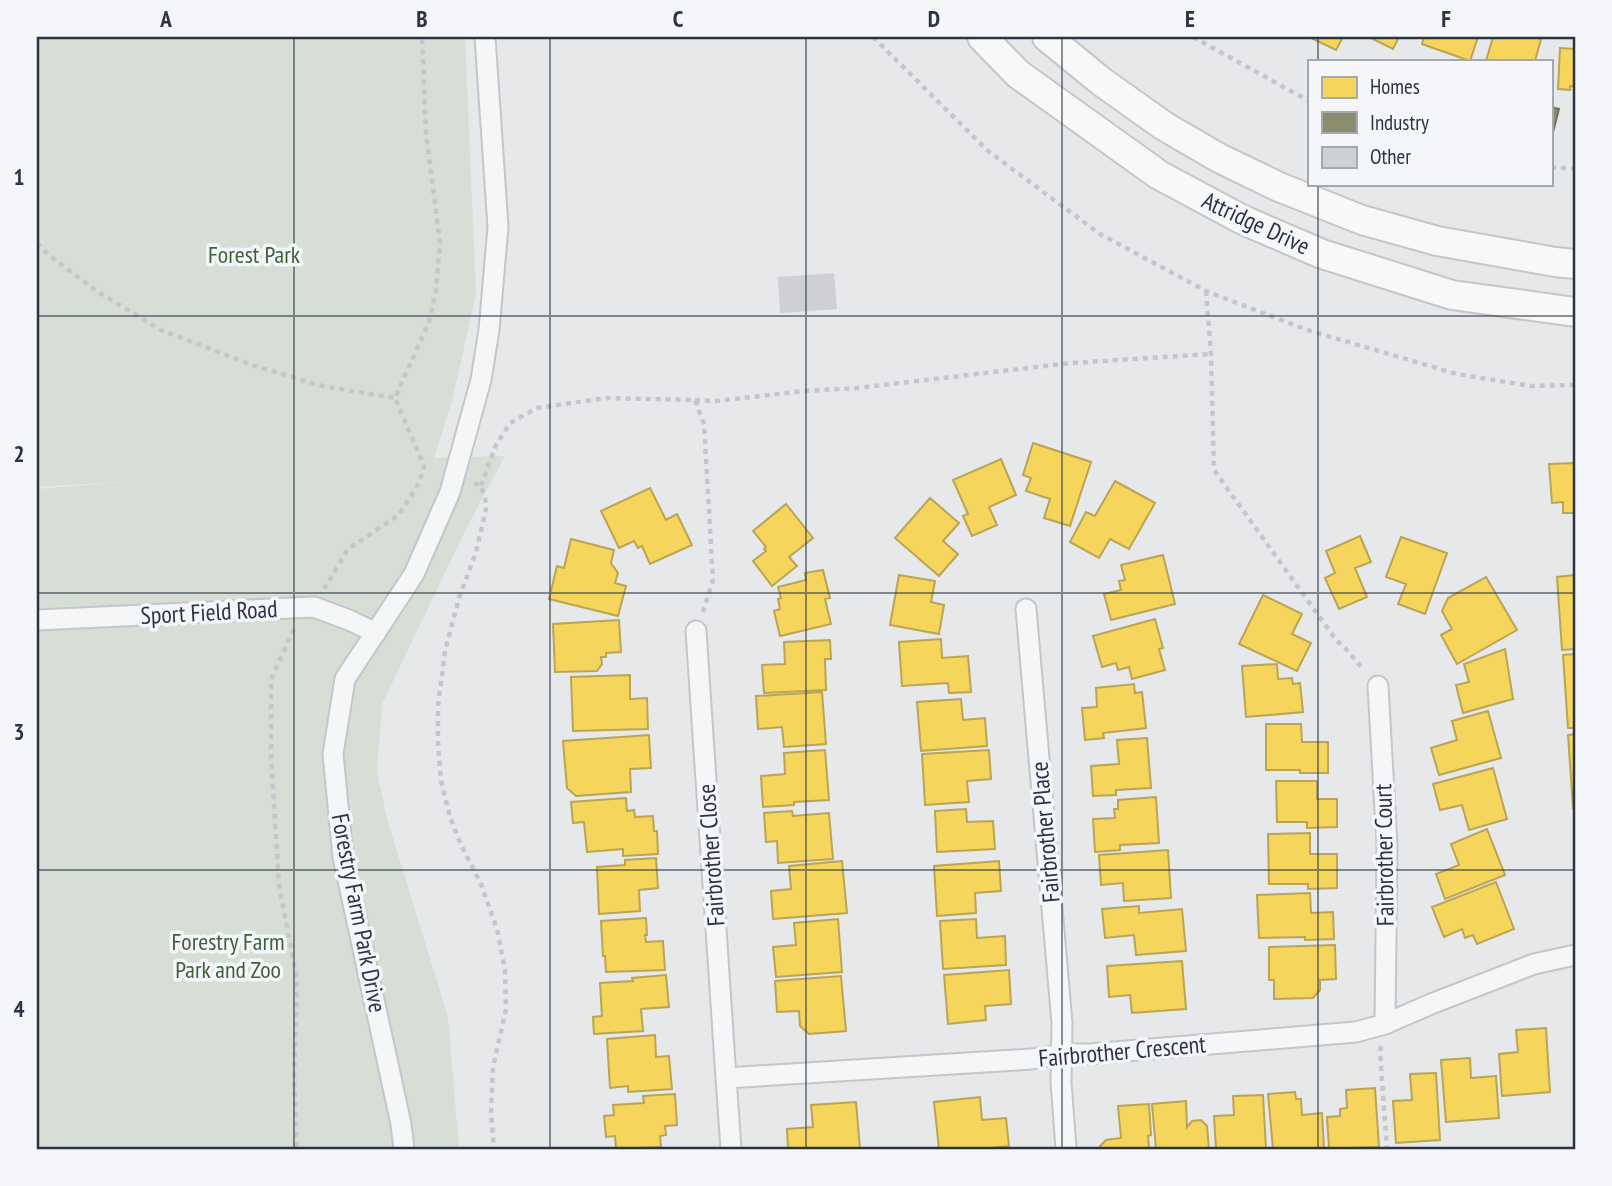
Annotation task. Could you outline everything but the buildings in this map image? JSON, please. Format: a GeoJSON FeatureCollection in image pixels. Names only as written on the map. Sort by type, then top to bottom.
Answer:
{"type":"FeatureCollection","features":[{"type":"Feature","properties":{"kind":"main road","name":"Attridge Drive"},"geometry":{"type":"LineString","coordinates":[[982,37],[1018,74],[1159,175],[1243,220],[1322,254],[1452,295],[1575,312]]}},
{"type":"Feature","properties":{"kind":"main road","name":"Attridge Drive"},"geometry":{"type":"LineString","coordinates":[[1047,37],[1102,82],[1164,126],[1219,158],[1279,187],[1362,220],[1437,241],[1575,264]]}},
{"type":"Feature","properties":{"kind":"street","name":"Forestry Farm Park Drive"},"geometry":{"type":"LineString","coordinates":[[404,1149],[401,1124],[343,857],[333,754],[345,679],[414,574],[456,475],[481,380],[489,330],[498,227],[485,37]]}},
{"type":"Feature","properties":{"kind":"street","name":"Sport Field Road"},"geometry":{"type":"LineString","coordinates":[[37,620],[314,607],[376,633]]}},
{"type":"Feature","properties":{"kind":"street","name":"Fairbrother Place"},"geometry":{"type":"LineString","coordinates":[[1026,609],[1062,1023],[1061,1082],[1066,1149]]}},
{"type":"Feature","properties":{"kind":"street","name":"Fairbrother Close"},"geometry":{"type":"LineString","coordinates":[[696,631],[726,1078]]}},
{"type":"Feature","properties":{"kind":"street","name":"Fairbrother Court"},"geometry":{"type":"LineString","coordinates":[[1378,687],[1387,845],[1385,1024]]}},
{"type":"Feature","properties":{"kind":"street","name":"Fairbrother Crescent"},"geometry":{"type":"LineString","coordinates":[[726,1078],[1032,1059],[1062,1054],[1356,1032],[1385,1024],[1534,964],[1575,955]]}},
{"type":"Feature","properties":{"kind":"street"},"geometry":{"type":"LineString","coordinates":[[726,1078],[731,1149]]}},
{"type":"Feature","properties":{"kind":"path"},"geometry":{"type":"LineString","coordinates":[[297,1149],[294,1078],[297,980],[279,885],[271,755],[271,679],[296,624],[314,607],[348,549],[399,515],[419,483],[424,466],[395,398],[429,322],[436,290],[440,243],[426,133],[422,37]]}},
{"type":"Feature","properties":{"kind":"path"},"geometry":{"type":"LineString","coordinates":[[873,37],[988,151],[1100,234],[1206,291],[1307,330],[1457,374],[1531,386],[1575,385]]}},
{"type":"Feature","properties":{"kind":"path"},"geometry":{"type":"LineString","coordinates":[[1193,37],[1308,100]]}},
{"type":"Feature","properties":{"kind":"path"},"geometry":{"type":"LineString","coordinates":[[1552,167],[1575,169]]}},
{"type":"Feature","properties":{"kind":"path"},"geometry":{"type":"LineString","coordinates":[[37,243],[98,292],[161,330],[255,366],[322,386],[395,398]]}},
{"type":"Feature","properties":{"kind":"path"},"geometry":{"type":"LineString","coordinates":[[1206,291],[1214,470],[1336,640],[1378,687]]}},
{"type":"Feature","properties":{"kind":"path"},"geometry":{"type":"LineString","coordinates":[[494,1149],[491,1114],[493,1067],[506,1009],[505,970],[497,929],[481,884],[450,817],[441,782],[438,706],[445,651],[459,598],[476,552],[487,505],[481,486],[496,445],[510,423],[537,408],[606,398],[717,401],[858,388],[1070,363],[1210,354]]}},
{"type":"Feature","properties":{"kind":"path"},"geometry":{"type":"LineString","coordinates":[[695,400],[704,424],[713,580],[696,631]]}},
{"type":"Feature","properties":{"kind":"path"},"geometry":{"type":"LineString","coordinates":[[424,466],[456,475],[481,486]]}},
{"type":"Feature","properties":{"kind":"path"},"geometry":{"type":"LineString","coordinates":[[1380,1048],[1387,1149]]}},
{"type":"Feature","properties":{"kind":"green space"},"geometry":{"type":"Polygon","coordinates":[[[37,37],[465,37],[476,294],[452,401],[434,458],[505,456],[466,529],[382,704],[377,771],[387,819],[448,1017],[459,1149],[37,1149],[37,489],[135,481],[37,487],[37,37]]]}},
{"type":"Feature","properties":{"kind":"park label","name":"Forest Park"},"geometry":{"type":"Point","coordinates":[254,254]}},
{"type":"Feature","properties":{"kind":"park label","name":"Forestry Farm Park and Zoo"},"geometry":{"type":"Point","coordinates":[228,955]}}]}
